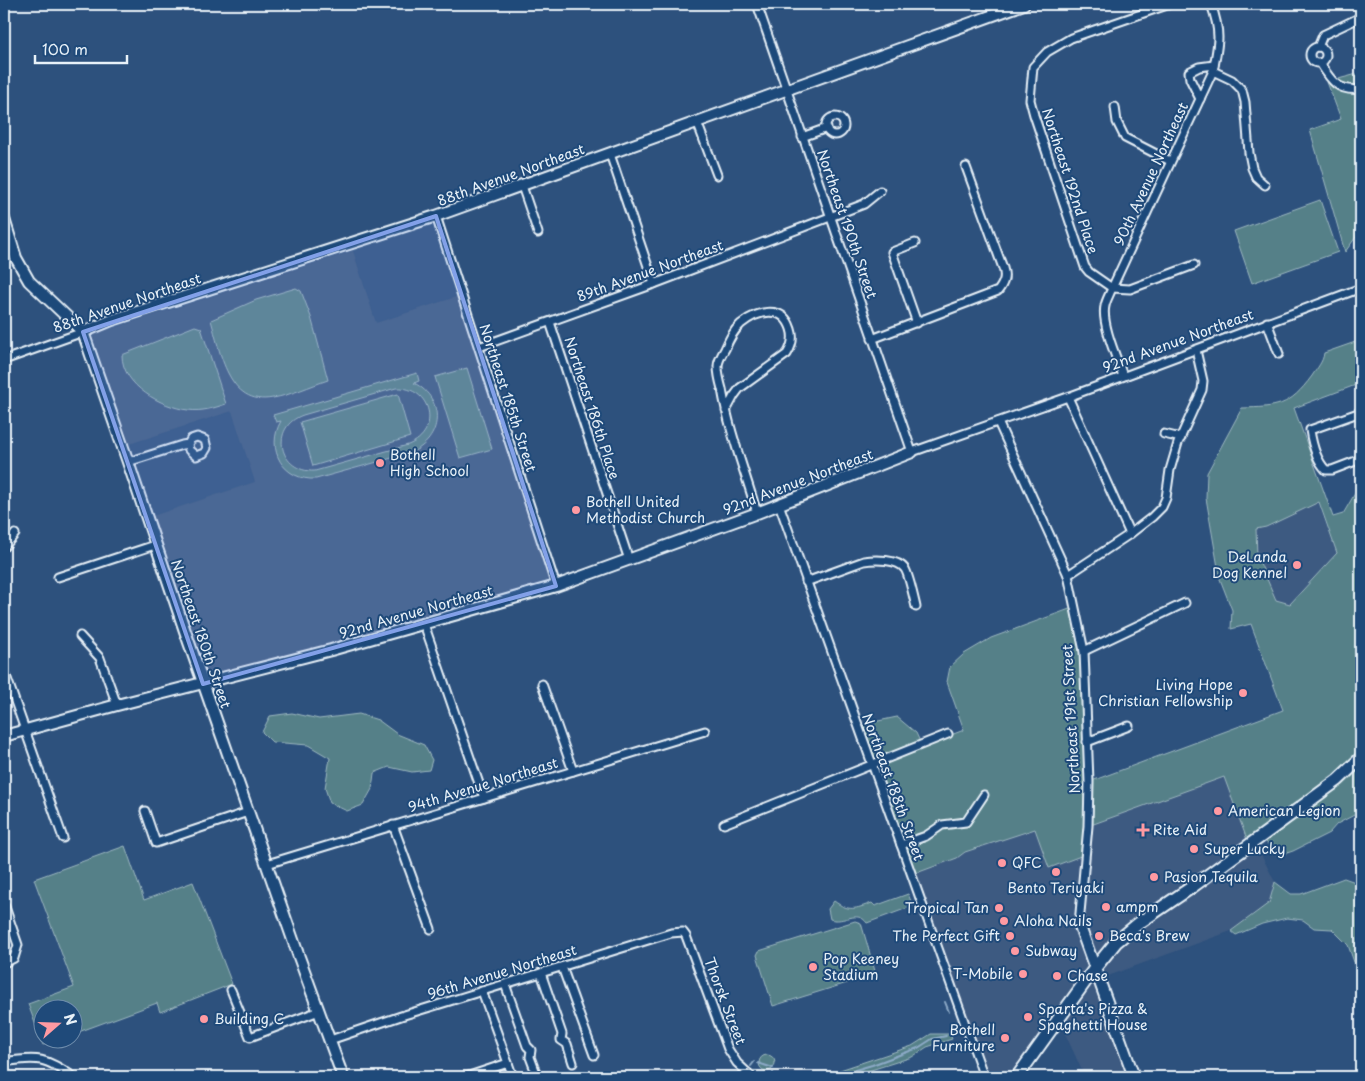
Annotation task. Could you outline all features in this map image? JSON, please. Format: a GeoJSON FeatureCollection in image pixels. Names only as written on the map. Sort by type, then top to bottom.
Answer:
{"type":"FeatureCollection","features":[{"type":"Feature","properties":{"kind":"main road"},"geometry":{"type":"LineString","coordinates":[[1017,1077],[1095,968],[1116,942],[1338,780],[1361,758]]}},
{"type":"Feature","properties":{"kind":"street","name":"Northeast 190th Street"},"geometry":{"type":"LineString","coordinates":[[757,4],[912,452]]}},
{"type":"Feature","properties":{"kind":"street","name":"88th Avenue Northeast"},"geometry":{"type":"LineString","coordinates":[[4,360],[120,318],[436,216],[522,186],[1024,4]]}},
{"type":"Feature","properties":{"kind":"street","name":"Northeast 192nd Place"},"geometry":{"type":"LineString","coordinates":[[1112,288],[1085,267],[1034,116],[1030,100],[1033,67],[1047,52],[1071,38],[1170,4]]}},
{"type":"Feature","properties":{"kind":"street","name":"90th Avenue Northeast"},"geometry":{"type":"LineString","coordinates":[[1112,288],[1214,68],[1220,34],[1211,4]]}},
{"type":"Feature","properties":{"kind":"street"},"geometry":{"type":"LineString","coordinates":[[1318,47],[1323,35],[1361,17]]}},
{"type":"Feature","properties":{"kind":"street"},"geometry":{"type":"LineString","coordinates":[[1320,63],[1326,56],[1324,50],[1315,47],[1310,51],[1310,58],[1314,62],[1320,63],[1329,78],[1339,86],[1350,90],[1361,89]]}},
{"type":"Feature","properties":{"kind":"street"},"geometry":{"type":"LineString","coordinates":[[1200,99],[1190,79],[1189,72],[1199,67],[1214,68],[1232,80],[1242,90],[1252,168],[1256,177],[1265,184]]}},
{"type":"Feature","properties":{"kind":"street"},"geometry":{"type":"LineString","coordinates":[[1115,107],[1116,122],[1125,138],[1170,161]]}},
{"type":"Feature","properties":{"kind":"street"},"geometry":{"type":"LineString","coordinates":[[697,122],[717,175]]}},
{"type":"Feature","properties":{"kind":"street"},"geometry":{"type":"LineString","coordinates":[[802,137],[827,128]]}},
{"type":"Feature","properties":{"kind":"street"},"geometry":{"type":"LineString","coordinates":[[610,154],[654,284]]}},
{"type":"Feature","properties":{"kind":"street"},"geometry":{"type":"LineString","coordinates":[[872,339],[998,291],[1004,284],[1005,274],[966,167]]}},
{"type":"Feature","properties":{"kind":"street"},"geometry":{"type":"LineString","coordinates":[[522,186],[538,233]]}},
{"type":"Feature","properties":{"kind":"street","name":"89th Avenue Northeast"},"geometry":{"type":"LineString","coordinates":[[479,346],[654,284],[864,204],[880,191]]}},
{"type":"Feature","properties":{"kind":"street","name":"Northeast 185th Street"},"geometry":{"type":"LineString","coordinates":[[436,216],[556,586]]}},
{"type":"Feature","properties":{"kind":"street","name":"Northeast 180th Street"},"geometry":{"type":"LineString","coordinates":[[4,219],[16,258],[29,280],[83,332],[203,684],[344,1077]]}},
{"type":"Feature","properties":{"kind":"street"},"geometry":{"type":"LineString","coordinates":[[914,243],[892,252],[917,322]]}},
{"type":"Feature","properties":{"kind":"street"},"geometry":{"type":"LineString","coordinates":[[1123,376],[1104,318],[1105,307],[1112,288],[1130,289],[1194,266]]}},
{"type":"Feature","properties":{"kind":"street","name":"92nd Avenue Northeast"},"geometry":{"type":"LineString","coordinates":[[4,736],[117,704],[203,684],[424,624],[556,586],[757,513],[912,452],[1196,350],[1361,288]]}},
{"type":"Feature","properties":{"kind":"street"},"geometry":{"type":"LineString","coordinates":[[726,411],[740,388],[787,354],[793,340],[792,331],[783,315],[770,312],[760,313],[741,324],[730,337],[718,365],[726,411],[757,513]]}},
{"type":"Feature","properties":{"kind":"street","name":"Northeast 186th Place"},"geometry":{"type":"LineString","coordinates":[[550,322],[629,560]]}},
{"type":"Feature","properties":{"kind":"street"},"geometry":{"type":"LineString","coordinates":[[1267,322],[1278,354]]}},
{"type":"Feature","properties":{"kind":"street"},"geometry":{"type":"LineString","coordinates":[[1068,575],[1130,534],[1162,507],[1166,498],[1170,470],[1181,438],[1202,390],[1203,381],[1196,350]]}},
{"type":"Feature","properties":{"kind":"street"},"geometry":{"type":"LineString","coordinates":[[1068,396],[1130,534]]}},
{"type":"Feature","properties":{"kind":"street"},"geometry":{"type":"LineString","coordinates":[[1361,412],[1310,430],[1315,450],[1326,470],[1332,470],[1361,459]]}},
{"type":"Feature","properties":{"kind":"street","name":"Northeast 191st Street"},"geometry":{"type":"LineString","coordinates":[[998,422],[1068,575],[1084,651],[1089,782],[1088,826],[1080,924],[1095,968]]}},
{"type":"Feature","properties":{"kind":"street"},"geometry":{"type":"LineString","coordinates":[[1164,434],[1181,438]]}},
{"type":"Feature","properties":{"kind":"street"},"geometry":{"type":"LineString","coordinates":[[128,462],[188,444]]}},
{"type":"Feature","properties":{"kind":"street","name":"Northeast 188th Street"},"geometry":{"type":"LineString","coordinates":[[779,504],[984,1077]]}},
{"type":"Feature","properties":{"kind":"street"},"geometry":{"type":"LineString","coordinates":[[4,547],[15,534]]}},
{"type":"Feature","properties":{"kind":"street"},"geometry":{"type":"LineString","coordinates":[[58,577],[156,545]]}},
{"type":"Feature","properties":{"kind":"street"},"geometry":{"type":"LineString","coordinates":[[806,582],[864,561],[887,562],[898,565],[905,570],[916,607]]}},
{"type":"Feature","properties":{"kind":"street"},"geometry":{"type":"LineString","coordinates":[[1084,651],[1185,604]]}},
{"type":"Feature","properties":{"kind":"street"},"geometry":{"type":"LineString","coordinates":[[424,624],[484,798]]}},
{"type":"Feature","properties":{"kind":"street"},"geometry":{"type":"LineString","coordinates":[[80,636],[100,658],[117,704]]}},
{"type":"Feature","properties":{"kind":"street"},"geometry":{"type":"LineString","coordinates":[[4,670],[62,838]]}},
{"type":"Feature","properties":{"kind":"street"},"geometry":{"type":"LineString","coordinates":[[542,684],[573,771]]}},
{"type":"Feature","properties":{"kind":"street"},"geometry":{"type":"LineString","coordinates":[[1087,742],[1129,726]]}},
{"type":"Feature","properties":{"kind":"street","name":"94th Avenue Northeast"},"geometry":{"type":"LineString","coordinates":[[267,864],[705,731]]}},
{"type":"Feature","properties":{"kind":"street"},"geometry":{"type":"LineString","coordinates":[[724,824],[948,734]]}},
{"type":"Feature","properties":{"kind":"street"},"geometry":{"type":"LineString","coordinates":[[901,846],[926,836],[942,824],[966,822],[984,795]]}},
{"type":"Feature","properties":{"kind":"street"},"geometry":{"type":"LineString","coordinates":[[145,811],[156,843],[248,812]]}},
{"type":"Feature","properties":{"kind":"street"},"geometry":{"type":"LineString","coordinates":[[394,825],[431,929]]}},
{"type":"Feature","properties":{"kind":"street"},"geometry":{"type":"LineString","coordinates":[[4,904],[18,945],[17,953],[10,962],[4,963]]}},
{"type":"Feature","properties":{"kind":"street","name":"96th Avenue Northeast"},"geometry":{"type":"LineString","coordinates":[[330,1040],[671,933],[683,932]]}},
{"type":"Feature","properties":{"kind":"street","name":"Thorsk Street"},"geometry":{"type":"LineString","coordinates":[[683,932],[728,1049],[749,1076]]}},
{"type":"Feature","properties":{"kind":"street"},"geometry":{"type":"LineString","coordinates":[[562,967],[594,1055]]}},
{"type":"Feature","properties":{"kind":"street"},"geometry":{"type":"LineString","coordinates":[[1095,968],[1134,1077]]}},
{"type":"Feature","properties":{"kind":"street"},"geometry":{"type":"LineString","coordinates":[[541,973],[562,1034],[561,1040],[567,1044],[574,1063]]}},
{"type":"Feature","properties":{"kind":"street"},"geometry":{"type":"LineString","coordinates":[[505,984],[527,1046],[531,1050],[530,1057],[536,1073]]}},
{"type":"Feature","properties":{"kind":"street"},"geometry":{"type":"LineString","coordinates":[[231,990],[250,1037],[320,1011]]}},
{"type":"Feature","properties":{"kind":"street"},"geometry":{"type":"LineString","coordinates":[[482,991],[513,1077]]}},
{"type":"Feature","properties":{"kind":"street"},"geometry":{"type":"LineString","coordinates":[[4,1062],[36,1058],[55,1065],[74,1077]]}},
{"type":"Feature","properties":{"kind":"street"},"geometry":{"type":"LineString","coordinates":[[466,1077],[508,1064]]}},
{"type":"Feature","properties":{"kind":"highlighted area"},"geometry":{"type":"Polygon","coordinates":[[[436,216],[556,586],[203,684],[83,332],[436,216]]]}},
{"type":"Feature","properties":{"kind":"shaded area","name":"Bothell High School"},"geometry":{"type":"Polygon","coordinates":[[[353,251],[376,323],[459,296],[550,580],[260,663],[208,675],[153,516],[255,482],[232,411],[129,444],[92,335],[353,251]]]}},
{"type":"Feature","properties":{"kind":"shaded area"},"geometry":{"type":"Polygon","coordinates":[[[1318,503],[1337,553],[1290,604],[1276,600],[1257,556],[1256,529],[1262,524],[1318,503]]]}},
{"type":"Feature","properties":{"kind":"shaded area"},"geometry":{"type":"Polygon","coordinates":[[[1225,776],[1249,844],[1254,841],[1275,882],[1269,903],[1231,931],[1097,980],[1133,1077],[1085,1077],[1058,1018],[1017,1077],[983,1077],[911,875],[957,858],[965,852],[1035,829],[1050,868],[1088,826],[1225,776]]]}},
{"type":"Feature","properties":{"kind":"green space"},"geometry":{"type":"Polygon","coordinates":[[[1361,73],[1361,230],[1345,252],[1310,130],[1341,119],[1327,82],[1361,73]]]}},
{"type":"Feature","properties":{"kind":"green space"},"geometry":{"type":"Polygon","coordinates":[[[1320,200],[1338,252],[1252,283],[1234,231],[1320,200]]]}},
{"type":"Feature","properties":{"kind":"green space"},"geometry":{"type":"Polygon","coordinates":[[[296,288],[301,291],[311,317],[328,380],[280,397],[258,399],[246,394],[228,374],[211,320],[256,300],[296,288]]]}},
{"type":"Feature","properties":{"kind":"green space"},"geometry":{"type":"Polygon","coordinates":[[[195,326],[201,328],[226,404],[212,408],[188,410],[167,404],[145,393],[129,376],[124,366],[122,355],[195,326]]]}},
{"type":"Feature","properties":{"kind":"green space"},"geometry":{"type":"Polygon","coordinates":[[[1361,340],[1361,383],[1294,408],[1333,517],[1343,514],[1361,483],[1361,819],[1358,813],[1337,824],[1329,833],[1293,851],[1278,856],[1261,836],[1249,845],[1224,777],[1088,826],[1086,854],[1049,868],[1035,829],[965,852],[957,858],[911,875],[858,727],[897,717],[916,733],[922,746],[964,730],[947,682],[950,667],[964,654],[991,638],[1075,607],[1084,651],[1089,782],[1283,710],[1251,624],[1231,629],[1232,610],[1220,579],[1206,498],[1207,473],[1242,408],[1274,406],[1289,399],[1312,376],[1321,362],[1324,353],[1361,340]],[[1319,502],[1266,527],[1256,529],[1257,556],[1276,600],[1290,604],[1337,553],[1319,502]]]}},
{"type":"Feature","properties":{"kind":"green space"},"geometry":{"type":"Polygon","coordinates":[[[467,368],[492,449],[460,458],[435,377],[467,368]]]}},
{"type":"Feature","properties":{"kind":"green space"},"geometry":{"type":"Polygon","coordinates":[[[417,373],[419,381],[414,383],[432,399],[436,419],[429,439],[421,447],[410,453],[316,479],[294,475],[280,461],[276,452],[275,442],[281,421],[276,422],[273,415],[417,373]],[[396,388],[303,415],[292,421],[285,429],[282,439],[286,457],[293,465],[303,470],[315,471],[408,445],[419,439],[426,430],[429,421],[428,411],[425,402],[418,394],[408,389],[396,388]]]}},
{"type":"Feature","properties":{"kind":"green space"},"geometry":{"type":"Polygon","coordinates":[[[398,394],[410,437],[313,466],[300,422],[398,394]]]}},
{"type":"Feature","properties":{"kind":"green space"},"geometry":{"type":"Polygon","coordinates":[[[292,713],[319,719],[359,714],[378,720],[397,734],[424,745],[432,760],[429,770],[412,772],[389,767],[374,773],[372,789],[363,805],[347,811],[330,803],[325,788],[330,758],[308,745],[272,742],[262,732],[270,716],[292,713]]]}},
{"type":"Feature","properties":{"kind":"green space"},"geometry":{"type":"Polygon","coordinates":[[[125,846],[144,900],[193,882],[232,984],[160,1012],[157,1003],[82,1031],[82,998],[44,998],[74,987],[34,879],[125,846]]]}},
{"type":"Feature","properties":{"kind":"green space"},"geometry":{"type":"Polygon","coordinates":[[[1344,878],[1361,884],[1361,977],[1355,979],[1354,962],[1348,945],[1332,929],[1314,928],[1303,920],[1287,918],[1262,924],[1236,935],[1231,931],[1269,903],[1275,882],[1291,894],[1301,894],[1344,878]]]}},
{"type":"Feature","properties":{"kind":"green space"},"geometry":{"type":"Polygon","coordinates":[[[908,894],[913,906],[867,923],[859,917],[840,920],[830,919],[828,909],[834,901],[848,908],[861,907],[872,903],[875,906],[908,894]]]}},
{"type":"Feature","properties":{"kind":"green space"},"geometry":{"type":"Polygon","coordinates":[[[855,921],[861,923],[875,971],[873,975],[773,1006],[757,955],[759,951],[855,921]]]}},
{"type":"Feature","properties":{"kind":"green space"},"geometry":{"type":"Polygon","coordinates":[[[32,1003],[32,1015],[28,1004],[32,1003]]]}},
{"type":"Feature","properties":{"kind":"green space"},"geometry":{"type":"Polygon","coordinates":[[[931,1034],[950,1034],[952,1039],[927,1047],[912,1057],[849,1077],[819,1077],[912,1046],[931,1034]]]}},
{"type":"Feature","properties":{"kind":"green space"},"geometry":{"type":"Polygon","coordinates":[[[764,1055],[770,1055],[775,1060],[773,1069],[764,1071],[759,1066],[759,1060],[764,1055]]]}},
{"type":"Feature","properties":{"kind":"waterway"},"geometry":{"type":"LineString","coordinates":[[945,1002],[949,1012]]}},
{"type":"Feature","properties":{"kind":"waterway"},"geometry":{"type":"LineString","coordinates":[[831,1077],[872,1065],[918,1048],[932,1039],[946,1036]]}},
{"type":"Feature","properties":{"kind":"waterway"},"geometry":{"type":"LineString","coordinates":[[751,1066],[754,1062]]}},
{"type":"Feature","properties":{"kind":"waterway"},"geometry":{"type":"LineString","coordinates":[[758,1063],[773,1068]]}},
{"type":"Feature","properties":{"kind":"waterway"},"geometry":{"type":"LineString","coordinates":[[773,1073],[775,1077]]}},
{"type":"Feature","properties":{"kind":"place","name":"Bothell High School"},"geometry":{"type":"Point","coordinates":[380,463]}},
{"type":"Feature","properties":{"kind":"place","name":"Bothell United Methodist Church"},"geometry":{"type":"Point","coordinates":[576,510]}},
{"type":"Feature","properties":{"kind":"place","name":"DeLanda Dog Kennel"},"geometry":{"type":"Point","coordinates":[1297,565]}},
{"type":"Feature","properties":{"kind":"place","name":"Living Hope Christian Fellowship"},"geometry":{"type":"Point","coordinates":[1243,693]}},
{"type":"Feature","properties":{"kind":"place","name":"American Legion"},"geometry":{"type":"Point","coordinates":[1218,811]}},
{"type":"Feature","properties":{"kind":"place","name":"Rite Aid"},"geometry":{"type":"Point","coordinates":[1143,830]}},
{"type":"Feature","properties":{"kind":"place","name":"Super Lucky"},"geometry":{"type":"Point","coordinates":[1194,849]}},
{"type":"Feature","properties":{"kind":"place","name":"QFC"},"geometry":{"type":"Point","coordinates":[1002,863]}},
{"type":"Feature","properties":{"kind":"place","name":"Bento Teriyaki"},"geometry":{"type":"Point","coordinates":[1056,872]}},
{"type":"Feature","properties":{"kind":"place","name":"Pasion Tequila"},"geometry":{"type":"Point","coordinates":[1154,877]}},
{"type":"Feature","properties":{"kind":"place","name":"ampm"},"geometry":{"type":"Point","coordinates":[1106,907]}},
{"type":"Feature","properties":{"kind":"place","name":"Tropical Tan"},"geometry":{"type":"Point","coordinates":[999,908]}},
{"type":"Feature","properties":{"kind":"place","name":"Aloha Nails"},"geometry":{"type":"Point","coordinates":[1004,921]}},
{"type":"Feature","properties":{"kind":"place","name":"The Perfect Gift"},"geometry":{"type":"Point","coordinates":[1010,936]}},
{"type":"Feature","properties":{"kind":"place","name":"Beca's Brew"},"geometry":{"type":"Point","coordinates":[1099,936]}},
{"type":"Feature","properties":{"kind":"place","name":"Subway"},"geometry":{"type":"Point","coordinates":[1015,951]}},
{"type":"Feature","properties":{"kind":"place","name":"Pop Keeney Stadium"},"geometry":{"type":"Point","coordinates":[813,967]}},
{"type":"Feature","properties":{"kind":"place","name":"T-Mobile"},"geometry":{"type":"Point","coordinates":[1023,974]}},
{"type":"Feature","properties":{"kind":"place","name":"Chase"},"geometry":{"type":"Point","coordinates":[1057,976]}},
{"type":"Feature","properties":{"kind":"place","name":"Sparta's Pizza & Spaghetti House"},"geometry":{"type":"Point","coordinates":[1028,1017]}},
{"type":"Feature","properties":{"kind":"place","name":"Building C"},"geometry":{"type":"Point","coordinates":[204,1019]}},
{"type":"Feature","properties":{"kind":"place","name":"Bothell Furniture"},"geometry":{"type":"Point","coordinates":[1005,1038]}}]}
